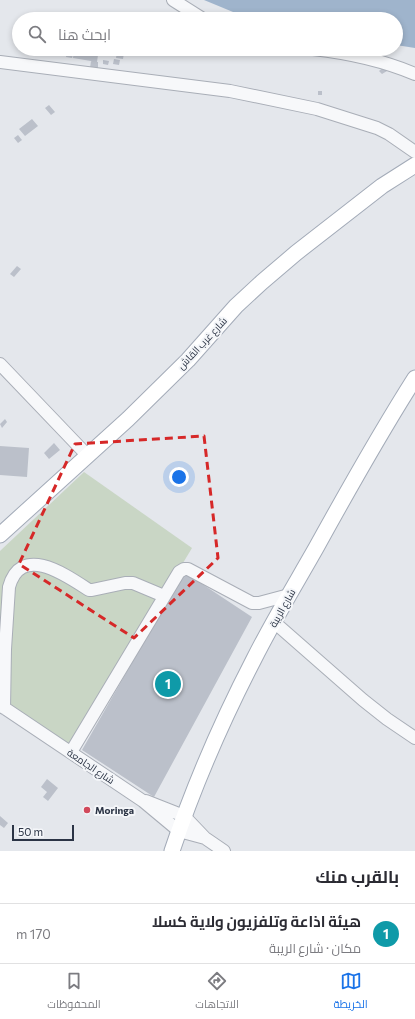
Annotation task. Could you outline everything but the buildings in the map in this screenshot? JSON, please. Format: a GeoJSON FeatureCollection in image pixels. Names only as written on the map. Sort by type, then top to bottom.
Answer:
{"type":"FeatureCollection","features":[{"type":"Feature","properties":{"kind":"main road","name":"شارع غرب القاش"},"geometry":{"type":"LineString","coordinates":[[0,535],[188,360],[236,306],[262,282],[302,248],[382,186],[415,165]]}},
{"type":"Feature","properties":{"kind":"main road","name":"شارع الريبة"},"geometry":{"type":"LineString","coordinates":[[172,851],[178,831],[225,718],[254,658],[371,450],[415,378]]}},
{"type":"Feature","properties":{"kind":"street"},"geometry":{"type":"LineString","coordinates":[[173,0],[192,12]]}},
{"type":"Feature","properties":{"kind":"street"},"geometry":{"type":"LineString","coordinates":[[360,56],[373,59],[415,74]]}},
{"type":"Feature","properties":{"kind":"street"},"geometry":{"type":"LineString","coordinates":[[0,62],[230,91],[317,109],[377,128],[389,134],[415,152]]}},
{"type":"Feature","properties":{"kind":"street"},"geometry":{"type":"LineString","coordinates":[[0,364],[87,455]]}},
{"type":"Feature","properties":{"kind":"street"},"geometry":{"type":"LineString","coordinates":[[2,706],[9,587],[12,578],[18,570],[26,566],[40,565],[60,572],[89,590],[125,583],[133,583],[164,596]]}},
{"type":"Feature","properties":{"kind":"street"},"geometry":{"type":"LineString","coordinates":[[71,752],[179,572],[184,569],[188,569],[252,603],[259,603],[289,595]]}},
{"type":"Feature","properties":{"kind":"street"},"geometry":{"type":"LineString","coordinates":[[274,622],[369,705],[415,738]]}},
{"type":"Feature","properties":{"kind":"street","name":"شارع الجامعة"},"geometry":{"type":"LineString","coordinates":[[2,706],[143,800],[178,831]]}},
{"type":"Feature","properties":{"kind":"street"},"geometry":{"type":"LineString","coordinates":[[143,800],[184,816],[205,838],[224,851]]}},
{"type":"Feature","properties":{"kind":"street"},"geometry":{"type":"LineString","coordinates":[[178,831],[205,838]]}},
{"type":"Feature","properties":{"kind":"highlighted area"},"geometry":{"type":"Polygon","coordinates":[[[204,436],[218,558],[134,638],[19,564],[75,444],[204,436]]]}},
{"type":"Feature","properties":{"kind":"green space"},"geometry":{"type":"Polygon","coordinates":[[[84,472],[192,548],[73,746],[0,702],[0,551],[84,472]]]}},
{"type":"Feature","properties":{"kind":"water"},"geometry":{"type":"Polygon","coordinates":[[[204,0],[415,0],[415,48],[403,46],[403,12],[233,12],[204,0]]]}},
{"type":"Feature","properties":{"kind":"place","name":"هيئة اذاعة وتلفزيون ولاية كسلا"},"geometry":{"type":"Point","coordinates":[168,684]}},
{"type":"Feature","properties":{"kind":"place","name":"Moringa"},"geometry":{"type":"Point","coordinates":[87,810]}}]}
